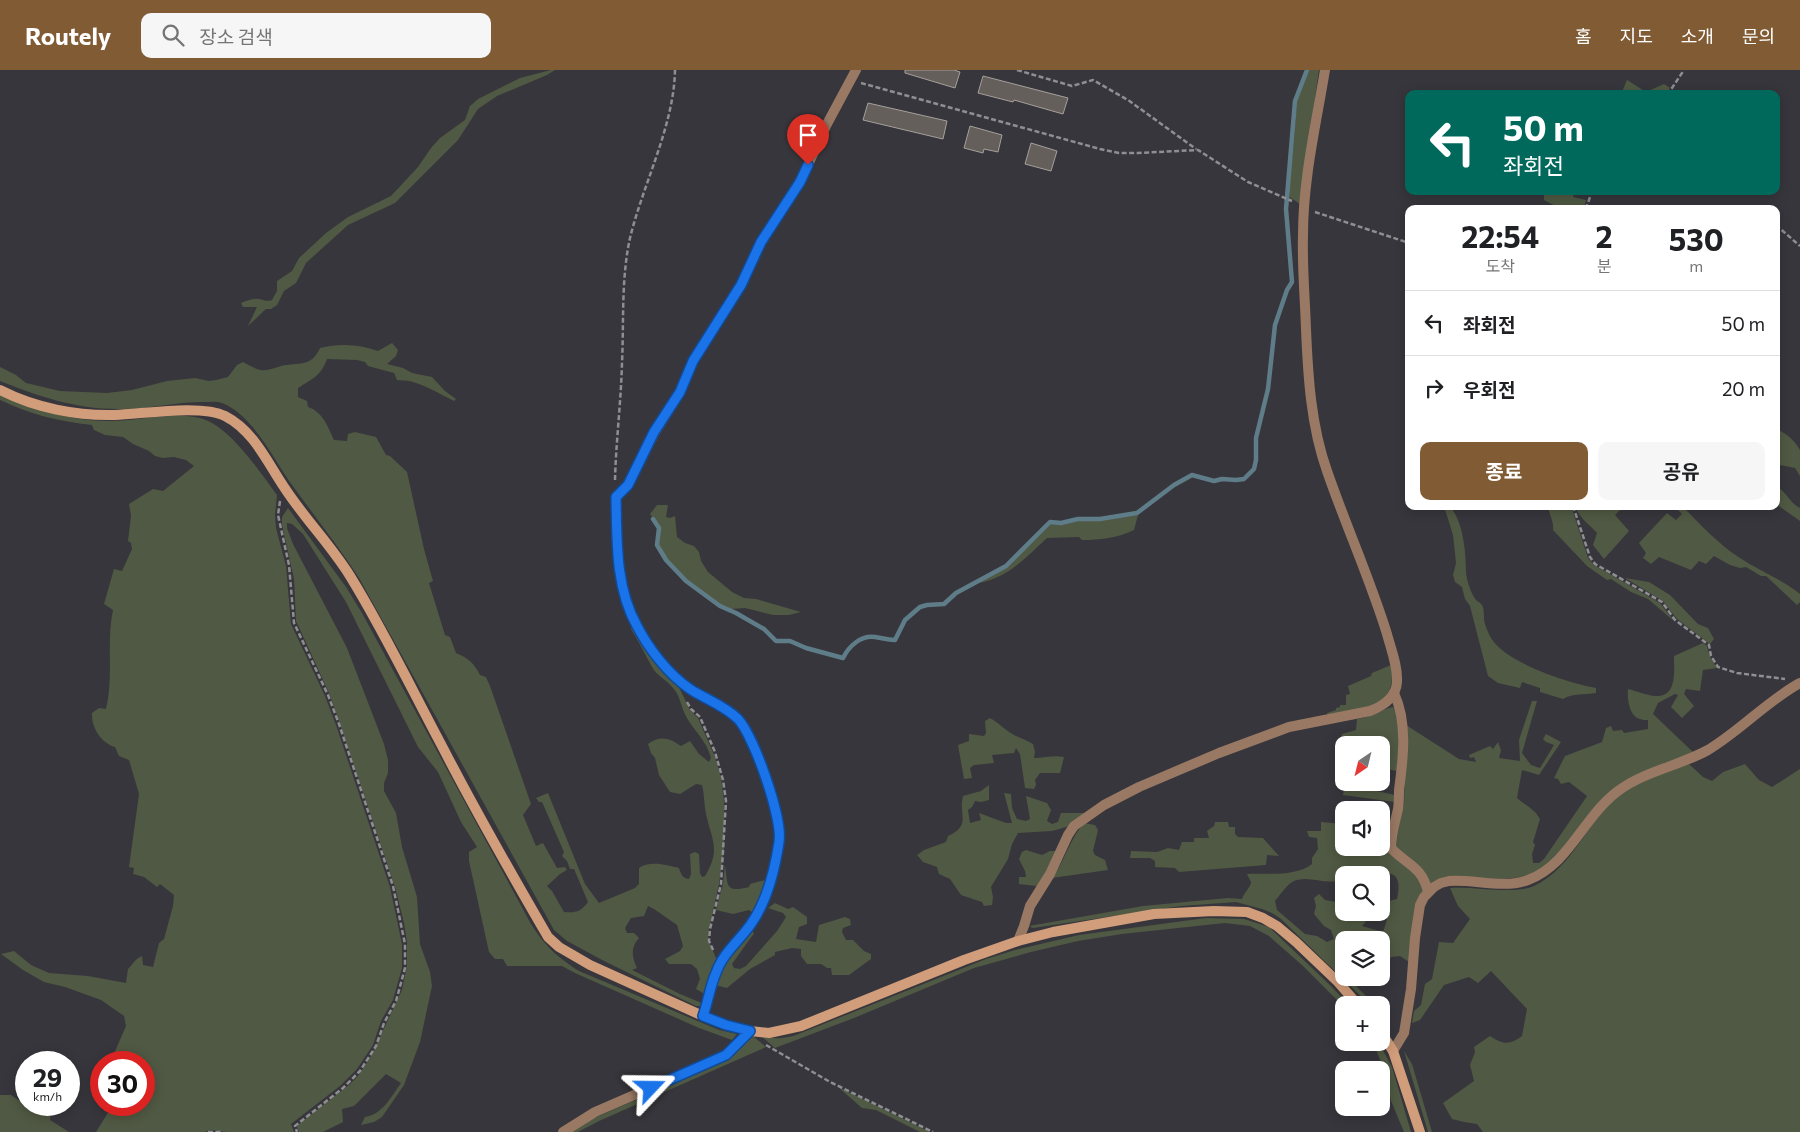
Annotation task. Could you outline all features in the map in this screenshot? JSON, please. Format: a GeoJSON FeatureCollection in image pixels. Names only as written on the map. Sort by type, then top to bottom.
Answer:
{"type":"FeatureCollection","features":[{"type":"Feature","properties":{"kind":"main road"},"geometry":{"type":"LineString","coordinates":[[0,390],[22,400],[74,413],[115,415],[206,411],[222,415],[236,423],[262,450],[284,488],[349,574],[548,937],[559,947],[581,961],[703,1016],[726,1025],[750,1031],[769,1033],[801,1026],[964,960],[1018,941],[1053,932],[1154,914],[1214,911],[1247,912],[1277,926],[1290,936],[1350,996]]}},
{"type":"Feature","properties":{"kind":"main road"},"geometry":{"type":"LineString","coordinates":[[1390,1046],[1420,1132]]}},
{"type":"Feature","properties":{"kind":"street"},"geometry":{"type":"LineString","coordinates":[[703,1016],[720,964],[752,923],[769,884],[779,840],[779,826],[775,807],[746,730],[737,718],[725,709],[690,689],[677,679],[651,648],[629,610],[622,580],[617,539],[616,497],[628,485],[654,432],[680,392],[700,349],[741,285],[761,242],[800,182],[826,124],[856,70]]}},
{"type":"Feature","properties":{"kind":"street"},"geometry":{"type":"LineString","coordinates":[[1018,941],[1030,906],[1050,874],[1068,835],[1074,826],[1104,805],[1139,787],[1219,753],[1289,727],[1370,711],[1380,707],[1394,693],[1397,683],[1396,666],[1377,602],[1319,446],[1308,381],[1303,234],[1307,180],[1325,70]]}},
{"type":"Feature","properties":{"kind":"street"},"geometry":{"type":"LineString","coordinates":[[1393,1050],[1404,1033],[1411,989],[1412,959],[1418,915],[1420,905],[1428,892],[1440,883],[1448,881],[1515,883],[1536,877],[1558,860],[1593,814],[1617,792],[1631,783],[1693,758],[1711,748],[1798,684]]}},
{"type":"Feature","properties":{"kind":"street"},"geometry":{"type":"LineString","coordinates":[[1394,693],[1401,715],[1403,753],[1398,809],[1391,834],[1391,848],[1420,872],[1425,880],[1428,892]]}},
{"type":"Feature","properties":{"kind":"street"},"geometry":{"type":"LineString","coordinates":[[563,1132],[595,1112],[726,1055],[750,1031]]}},
{"type":"Feature","properties":{"kind":"path"},"geometry":{"type":"LineString","coordinates":[[616,497],[615,479],[626,258],[630,237],[662,136],[675,70]]}},
{"type":"Feature","properties":{"kind":"path"},"geometry":{"type":"LineString","coordinates":[[1016,70],[1072,86],[1093,80],[1128,100],[1198,150],[1248,182],[1335,220],[1405,242]]}},
{"type":"Feature","properties":{"kind":"path"},"geometry":{"type":"LineString","coordinates":[[1669,90],[1684,70]]}},
{"type":"Feature","properties":{"kind":"path"},"geometry":{"type":"LineString","coordinates":[[851,80],[1100,149],[1138,153],[1198,150]]}},
{"type":"Feature","properties":{"kind":"path"},"geometry":{"type":"LineString","coordinates":[[1780,229],[1800,246]]}},
{"type":"Feature","properties":{"kind":"path"},"geometry":{"type":"LineString","coordinates":[[284,488],[278,515],[289,565],[294,623],[328,695],[339,724],[394,886],[405,944],[405,968],[396,1001],[384,1023],[376,1046],[360,1071],[295,1126],[298,1132]]}},
{"type":"Feature","properties":{"kind":"path"},"geometry":{"type":"LineString","coordinates":[[1574,510],[1590,557],[1596,564],[1662,602],[1675,620],[1709,645],[1712,656],[1718,666],[1737,673],[1789,679],[1798,684]]}},
{"type":"Feature","properties":{"kind":"path"},"geometry":{"type":"LineString","coordinates":[[686,700],[691,709],[700,717],[707,730],[724,780],[726,801],[721,884],[709,941],[720,964]]}},
{"type":"Feature","properties":{"kind":"path"},"geometry":{"type":"LineString","coordinates":[[750,1031],[757,1039],[775,1052],[830,1082],[933,1132]]}},
{"type":"Feature","properties":{"kind":"path"},"geometry":{"type":"LineString","coordinates":[[208,1132],[222,1132]]}},
{"type":"Feature","properties":{"kind":"green space"},"geometry":{"type":"Polygon","coordinates":[[[555,70],[497,96],[478,109],[458,140],[395,203],[348,225],[306,263],[296,283],[284,291],[277,305],[271,309],[266,309],[248,326],[257,307],[243,307],[241,303],[254,299],[272,300],[277,291],[277,281],[292,271],[299,258],[326,233],[348,217],[391,196],[418,167],[440,138],[465,120],[470,106],[478,99],[520,78],[555,70]]]}},
{"type":"Feature","properties":{"kind":"green space"},"geometry":{"type":"Polygon","coordinates":[[[1308,70],[1319,70],[1300,204],[1288,196],[1297,100],[1308,70]]]}},
{"type":"Feature","properties":{"kind":"green space"},"geometry":{"type":"Polygon","coordinates":[[[1627,80],[1643,90],[1623,90],[1627,80]]]}},
{"type":"Feature","properties":{"kind":"green space"},"geometry":{"type":"Polygon","coordinates":[[[1664,84],[1670,88],[1668,90],[1650,90],[1664,84]]]}},
{"type":"Feature","properties":{"kind":"green space"},"geometry":{"type":"Polygon","coordinates":[[[1544,195],[1573,195],[1573,197],[1586,200],[1585,205],[1553,205],[1544,200],[1544,195]]]}},
{"type":"Feature","properties":{"kind":"green space"},"geometry":{"type":"Polygon","coordinates":[[[392,343],[398,350],[396,356],[387,364],[403,368],[412,373],[432,377],[445,391],[456,399],[454,401],[411,381],[397,380],[394,373],[368,366],[365,362],[327,359],[319,373],[298,388],[298,397],[307,401],[308,407],[318,412],[334,440],[347,441],[348,434],[355,432],[376,437],[386,455],[390,456],[407,472],[433,581],[429,583],[445,635],[450,637],[456,653],[470,661],[480,675],[486,677],[490,686],[531,804],[523,815],[536,846],[543,843],[557,868],[565,867],[567,870],[547,886],[564,912],[578,911],[588,902],[574,869],[570,869],[567,861],[562,856],[564,852],[542,802],[539,802],[536,798],[548,793],[585,884],[599,903],[635,888],[639,884],[639,868],[643,866],[659,864],[679,868],[683,877],[689,879],[691,874],[690,854],[695,852],[699,854],[702,877],[705,876],[713,857],[713,842],[702,785],[696,784],[680,794],[670,792],[659,775],[655,758],[648,744],[657,739],[669,739],[681,746],[690,741],[699,754],[709,762],[711,758],[709,751],[687,718],[679,697],[671,685],[652,667],[631,629],[632,625],[676,681],[690,710],[698,718],[715,757],[721,778],[724,801],[724,850],[708,939],[718,963],[708,996],[696,989],[700,979],[697,969],[691,964],[669,964],[665,959],[680,951],[683,946],[677,925],[648,906],[644,916],[631,918],[625,928],[627,933],[634,933],[639,938],[634,945],[633,953],[637,968],[632,970],[704,1004],[696,1006],[604,961],[567,941],[554,930],[359,578],[287,478],[263,441],[234,409],[215,402],[192,402],[128,409],[86,407],[28,392],[0,381],[0,367],[16,375],[26,383],[60,391],[107,393],[132,390],[167,381],[195,378],[209,381],[216,380],[228,377],[237,365],[243,362],[256,369],[264,370],[304,363],[312,359],[320,348],[327,346],[357,346],[378,351],[392,343]]]}},
{"type":"Feature","properties":{"kind":"green space"},"geometry":{"type":"Polygon","coordinates":[[[0,395],[40,410],[81,419],[121,421],[160,416],[187,416],[208,421],[237,443],[277,495],[276,528],[286,566],[291,624],[325,696],[336,725],[390,887],[402,944],[402,968],[393,1000],[381,1021],[373,1045],[357,1069],[340,1086],[291,1124],[294,1132],[227,1132],[211,1130],[205,1132],[96,1132],[106,1116],[155,1116],[155,1051],[115,1051],[126,1026],[124,1016],[101,1000],[65,987],[44,982],[1,954],[14,951],[31,965],[49,973],[88,976],[126,983],[128,969],[140,957],[142,956],[143,965],[153,967],[159,943],[164,939],[174,895],[160,884],[157,887],[144,877],[133,874],[134,868],[129,867],[139,794],[129,760],[119,756],[115,747],[101,738],[93,724],[92,713],[99,708],[106,709],[113,610],[104,604],[114,569],[122,571],[132,549],[131,543],[128,541],[131,516],[129,504],[153,489],[163,491],[194,466],[186,460],[155,456],[123,437],[105,435],[94,430],[92,425],[56,419],[23,410],[0,400],[0,395]]]}},
{"type":"Feature","properties":{"kind":"green space"},"geometry":{"type":"Polygon","coordinates":[[[1780,431],[1796,443],[1800,450],[1800,476],[1795,468],[1780,465],[1780,431]]]}},
{"type":"Feature","properties":{"kind":"green space"},"geometry":{"type":"Polygon","coordinates":[[[1780,489],[1800,508],[1800,521],[1780,507],[1780,489]]]}},
{"type":"Feature","properties":{"kind":"green space"},"geometry":{"type":"Polygon","coordinates":[[[657,505],[668,505],[666,517],[675,516],[677,537],[685,543],[694,546],[699,552],[701,561],[708,572],[732,592],[744,598],[756,599],[801,612],[789,615],[773,615],[745,608],[731,609],[721,605],[687,580],[667,559],[659,545],[660,528],[650,514],[657,505]]]}},
{"type":"Feature","properties":{"kind":"green space"},"geometry":{"type":"Polygon","coordinates":[[[288,508],[346,587],[362,613],[531,924],[541,939],[558,956],[579,971],[719,1030],[737,1034],[732,1040],[699,1028],[562,966],[507,966],[503,959],[495,959],[489,952],[469,861],[469,852],[477,847],[461,822],[438,772],[418,747],[346,602],[303,534],[292,524],[287,523],[293,544],[347,648],[384,744],[388,760],[388,773],[384,783],[384,791],[396,813],[402,847],[417,897],[420,944],[430,972],[432,986],[420,1042],[404,1085],[382,1117],[374,1122],[361,1125],[365,1117],[382,1109],[401,1083],[386,1074],[354,1106],[342,1109],[343,1122],[323,1132],[299,1132],[297,1127],[299,1124],[349,1085],[358,1076],[370,1058],[402,990],[407,965],[407,943],[395,887],[339,721],[329,693],[296,621],[294,579],[282,525],[282,517],[288,508]]]}},
{"type":"Feature","properties":{"kind":"green space"},"geometry":{"type":"Polygon","coordinates":[[[1445,510],[1452,510],[1458,519],[1464,546],[1468,582],[1474,597],[1482,604],[1485,624],[1491,638],[1499,647],[1510,656],[1554,677],[1596,688],[1596,693],[1575,695],[1563,699],[1540,692],[1540,688],[1522,682],[1520,688],[1498,683],[1488,676],[1470,606],[1465,599],[1462,587],[1455,582],[1453,575],[1456,563],[1453,535],[1445,510]]]}},
{"type":"Feature","properties":{"kind":"green space"},"geometry":{"type":"Polygon","coordinates":[[[1549,510],[1572,510],[1588,558],[1594,565],[1660,603],[1674,621],[1648,599],[1631,592],[1611,579],[1607,580],[1587,566],[1553,530],[1549,510]]]}},
{"type":"Feature","properties":{"kind":"green space"},"geometry":{"type":"Polygon","coordinates":[[[1577,510],[1620,510],[1615,515],[1629,531],[1604,559],[1593,545],[1597,533],[1581,517],[1577,510]]]}},
{"type":"Feature","properties":{"kind":"green space"},"geometry":{"type":"Polygon","coordinates":[[[1678,510],[1686,510],[1710,534],[1732,552],[1800,594],[1800,602],[1797,605],[1766,576],[1761,576],[1746,567],[1740,568],[1730,565],[1714,556],[1706,564],[1699,561],[1691,570],[1659,557],[1651,564],[1643,558],[1646,553],[1639,543],[1667,513],[1676,520],[1682,514],[1678,510]]]}},
{"type":"Feature","properties":{"kind":"green space"},"geometry":{"type":"Polygon","coordinates":[[[1138,515],[1134,530],[1115,537],[1088,540],[1082,540],[1079,537],[1047,538],[1008,571],[979,583],[1007,567],[1051,524],[1061,525],[1079,521],[1100,521],[1138,515]]]}},
{"type":"Feature","properties":{"kind":"green space"},"geometry":{"type":"Polygon","coordinates":[[[1625,578],[1649,582],[1670,595],[1698,624],[1708,628],[1714,639],[1710,644],[1677,619],[1663,601],[1625,578]]]}},
{"type":"Feature","properties":{"kind":"green space"},"geometry":{"type":"Polygon","coordinates":[[[1703,643],[1707,646],[1710,657],[1717,668],[1703,670],[1700,691],[1686,689],[1684,694],[1694,706],[1682,718],[1671,707],[1678,695],[1675,694],[1658,703],[1653,714],[1694,753],[1602,800],[1590,812],[1564,848],[1545,867],[1525,877],[1430,885],[1424,871],[1396,846],[1394,841],[1404,804],[1406,725],[1459,759],[1476,762],[1474,757],[1470,758],[1469,755],[1490,746],[1493,749],[1498,742],[1501,750],[1499,758],[1520,761],[1519,740],[1532,701],[1537,701],[1522,753],[1531,765],[1540,768],[1554,745],[1543,739],[1546,734],[1561,742],[1539,775],[1522,770],[1517,798],[1538,815],[1540,819],[1533,842],[1535,845],[1532,854],[1533,863],[1539,863],[1544,859],[1587,796],[1569,782],[1561,784],[1558,779],[1554,778],[1565,756],[1602,742],[1606,728],[1611,726],[1613,731],[1622,730],[1624,733],[1648,729],[1648,720],[1636,717],[1631,711],[1628,702],[1628,689],[1652,696],[1665,695],[1672,686],[1674,656],[1703,643]]]}},
{"type":"Feature","properties":{"kind":"green space"},"geometry":{"type":"Polygon","coordinates":[[[1391,665],[1392,680],[1389,691],[1383,699],[1375,705],[1364,709],[1328,716],[1327,713],[1336,710],[1340,705],[1346,705],[1346,695],[1350,694],[1348,686],[1391,665]]]}},
{"type":"Feature","properties":{"kind":"green space"},"geometry":{"type":"Polygon","coordinates":[[[1393,707],[1398,722],[1399,747],[1397,771],[1390,770],[1390,736],[1342,736],[1342,734],[1356,730],[1357,719],[1393,707]]]}},
{"type":"Feature","properties":{"kind":"green space"},"geometry":{"type":"Polygon","coordinates":[[[990,718],[1011,733],[1033,744],[1034,758],[1064,757],[1060,773],[1040,773],[1035,780],[1036,785],[1034,789],[1025,788],[1020,754],[1016,748],[1014,753],[992,755],[994,763],[974,765],[970,768],[972,778],[964,779],[958,745],[969,741],[969,734],[984,736],[986,733],[985,721],[990,718]]]}},
{"type":"Feature","properties":{"kind":"green space"},"geometry":{"type":"Polygon","coordinates":[[[1689,764],[1703,777],[1712,781],[1723,772],[1745,764],[1759,780],[1772,787],[1800,769],[1800,1132],[1483,1132],[1477,1124],[1452,1119],[1443,1103],[1474,1081],[1470,1065],[1475,1052],[1474,1047],[1490,1036],[1506,1043],[1522,1036],[1527,1009],[1491,971],[1478,983],[1469,977],[1444,985],[1420,1020],[1412,1023],[1414,1011],[1421,1005],[1425,984],[1432,979],[1439,942],[1453,943],[1470,919],[1458,906],[1450,888],[1515,890],[1534,886],[1556,871],[1574,851],[1597,818],[1619,794],[1644,780],[1689,764]]]}},
{"type":"Feature","properties":{"kind":"green space"},"geometry":{"type":"Polygon","coordinates":[[[989,785],[989,800],[975,801],[968,810],[970,823],[981,820],[979,813],[1006,823],[1012,823],[1004,793],[1011,794],[1012,808],[1017,819],[1026,821],[1030,819],[1026,796],[1047,803],[1051,810],[1047,821],[1052,824],[1058,822],[1061,813],[1084,813],[1070,826],[1052,831],[1018,833],[1012,844],[1008,859],[991,887],[992,905],[984,906],[982,902],[961,895],[950,879],[939,874],[937,867],[923,862],[917,855],[924,850],[946,842],[948,836],[960,828],[962,824],[963,796],[981,791],[989,785]]]}},
{"type":"Feature","properties":{"kind":"green space"},"geometry":{"type":"Polygon","coordinates":[[[1344,791],[1376,791],[1395,795],[1395,802],[1390,801],[1343,795],[1344,791]]]}},
{"type":"Feature","properties":{"kind":"green space"},"geometry":{"type":"Polygon","coordinates":[[[1215,822],[1228,822],[1229,827],[1235,827],[1235,834],[1238,837],[1263,838],[1279,856],[1267,855],[1266,865],[1179,872],[1175,868],[1155,867],[1155,861],[1150,858],[1130,858],[1131,851],[1157,852],[1168,848],[1179,850],[1182,842],[1194,842],[1194,838],[1209,838],[1207,831],[1214,826],[1215,822]]]}},
{"type":"Feature","properties":{"kind":"green space"},"geometry":{"type":"Polygon","coordinates":[[[1321,822],[1335,823],[1335,856],[1390,856],[1390,841],[1420,881],[1423,891],[1409,962],[1400,956],[1391,957],[1390,959],[1390,931],[1383,931],[1387,921],[1390,921],[1390,901],[1397,899],[1399,888],[1398,880],[1390,874],[1390,866],[1335,866],[1335,882],[1298,880],[1292,882],[1275,901],[1277,910],[1305,934],[1317,936],[1327,942],[1334,939],[1331,930],[1324,926],[1314,914],[1316,906],[1314,898],[1319,894],[1325,900],[1335,902],[1335,921],[1366,921],[1362,926],[1380,931],[1335,931],[1335,971],[1281,919],[1262,909],[1236,902],[1181,906],[1033,928],[1029,926],[1143,906],[1228,898],[1242,899],[1251,882],[1247,874],[1290,873],[1312,864],[1312,858],[1318,849],[1317,838],[1309,837],[1307,831],[1321,831],[1321,822]]]}},
{"type":"Feature","properties":{"kind":"green space"},"geometry":{"type":"Polygon","coordinates":[[[1084,823],[1095,825],[1098,830],[1093,851],[1095,855],[1105,860],[1108,870],[1052,878],[1074,836],[1084,823]]]}},
{"type":"Feature","properties":{"kind":"green space"},"geometry":{"type":"Polygon","coordinates":[[[1026,850],[1042,855],[1050,851],[1057,851],[1037,886],[1019,884],[1019,877],[1026,877],[1019,859],[1022,852],[1026,850]]]}},
{"type":"Feature","properties":{"kind":"green space"},"geometry":{"type":"Polygon","coordinates":[[[725,865],[728,883],[732,888],[741,889],[749,887],[750,884],[765,880],[754,914],[749,910],[733,914],[716,910],[723,884],[725,865]]]}},
{"type":"Feature","properties":{"kind":"green space"},"geometry":{"type":"Polygon","coordinates":[[[775,903],[788,909],[793,907],[807,917],[807,924],[799,927],[796,939],[816,942],[819,925],[845,917],[850,919],[851,925],[843,928],[842,932],[846,940],[853,940],[864,951],[871,954],[871,959],[849,975],[832,975],[831,968],[821,964],[807,964],[801,956],[801,949],[792,948],[775,952],[775,955],[750,969],[727,988],[715,985],[722,968],[752,930],[754,934],[732,964],[734,968],[740,969],[746,966],[777,931],[786,917],[783,913],[768,908],[775,903]]]}},
{"type":"Feature","properties":{"kind":"green space"},"geometry":{"type":"Polygon","coordinates":[[[1206,918],[1244,919],[1269,927],[1340,996],[1335,996],[1335,998],[1269,936],[1250,926],[1225,923],[1122,934],[1078,941],[1031,952],[974,968],[854,1018],[775,1048],[761,1036],[779,1038],[796,1035],[986,959],[1079,935],[1206,918]]]}},
{"type":"Feature","properties":{"kind":"green space"},"geometry":{"type":"Polygon","coordinates":[[[1350,986],[1356,986],[1366,996],[1361,996],[1350,986]]]}},
{"type":"Feature","properties":{"kind":"green space"},"geometry":{"type":"Polygon","coordinates":[[[749,1037],[754,1037],[766,1047],[578,1132],[568,1132],[583,1123],[704,1070],[749,1037]]]}},
{"type":"Feature","properties":{"kind":"green space"},"geometry":{"type":"Polygon","coordinates":[[[1376,1051],[1383,1051],[1389,1061],[1381,1061],[1376,1051]]]}},
{"type":"Feature","properties":{"kind":"green space"},"geometry":{"type":"Polygon","coordinates":[[[1404,1051],[1412,1064],[1432,1132],[1428,1132],[1404,1051]]]}},
{"type":"Feature","properties":{"kind":"green space"},"geometry":{"type":"Polygon","coordinates":[[[1390,1063],[1411,1132],[1404,1132],[1391,1101],[1390,1063]]]}},
{"type":"Feature","properties":{"kind":"green space"},"geometry":{"type":"Polygon","coordinates":[[[838,1087],[930,1132],[920,1132],[876,1110],[862,1108],[838,1087]]]}},
{"type":"Feature","properties":{"kind":"green space"},"geometry":{"type":"Polygon","coordinates":[[[0,1095],[11,1095],[15,1098],[15,1116],[50,1116],[50,1120],[69,1132],[0,1132],[0,1095]]]}},
{"type":"Feature","properties":{"kind":"building"},"geometry":{"type":"Polygon","coordinates":[[[905,70],[954,70],[960,72],[955,88],[905,73],[905,70]]]}},
{"type":"Feature","properties":{"kind":"building"},"geometry":{"type":"Polygon","coordinates":[[[983,76],[1068,98],[1063,114],[1014,100],[1013,102],[978,93],[983,76]]]}},
{"type":"Feature","properties":{"kind":"building"},"geometry":{"type":"Polygon","coordinates":[[[868,103],[947,121],[943,139],[863,120],[868,103]]]}},
{"type":"Feature","properties":{"kind":"building"},"geometry":{"type":"Polygon","coordinates":[[[970,126],[1002,135],[998,152],[984,149],[983,153],[964,148],[970,126]]]}},
{"type":"Feature","properties":{"kind":"building"},"geometry":{"type":"Polygon","coordinates":[[[1031,143],[1057,151],[1051,171],[1025,164],[1031,143]]]}},
{"type":"Feature","properties":{"kind":"waterway"},"geometry":{"type":"LineString","coordinates":[[653,519],[659,528],[657,545],[666,560],[686,581],[720,606],[764,629],[776,641],[790,641],[806,648],[843,658],[856,642],[865,638],[875,637],[895,640],[905,620],[920,607],[944,604],[956,593],[1006,566],[1050,522],[1061,523],[1078,519],[1100,519],[1137,513],[1174,485],[1192,475],[1214,481],[1244,479],[1254,469],[1256,438],[1268,389],[1275,325],[1287,290],[1292,282],[1286,209],[1295,101],[1307,70]]}},
{"type":"Feature","properties":{"kind":"route"},"geometry":{"type":"LineString","coordinates":[[651,1088],[726,1055],[750,1031],[726,1025],[703,1016],[720,964],[752,923],[760,908],[772,876],[779,840],[779,826],[775,807],[763,772],[746,730],[737,718],[725,709],[690,689],[677,679],[651,648],[629,610],[619,565],[616,497],[628,485],[654,432],[680,392],[703,343],[732,301],[761,242],[800,182],[808,165]]}}]}
